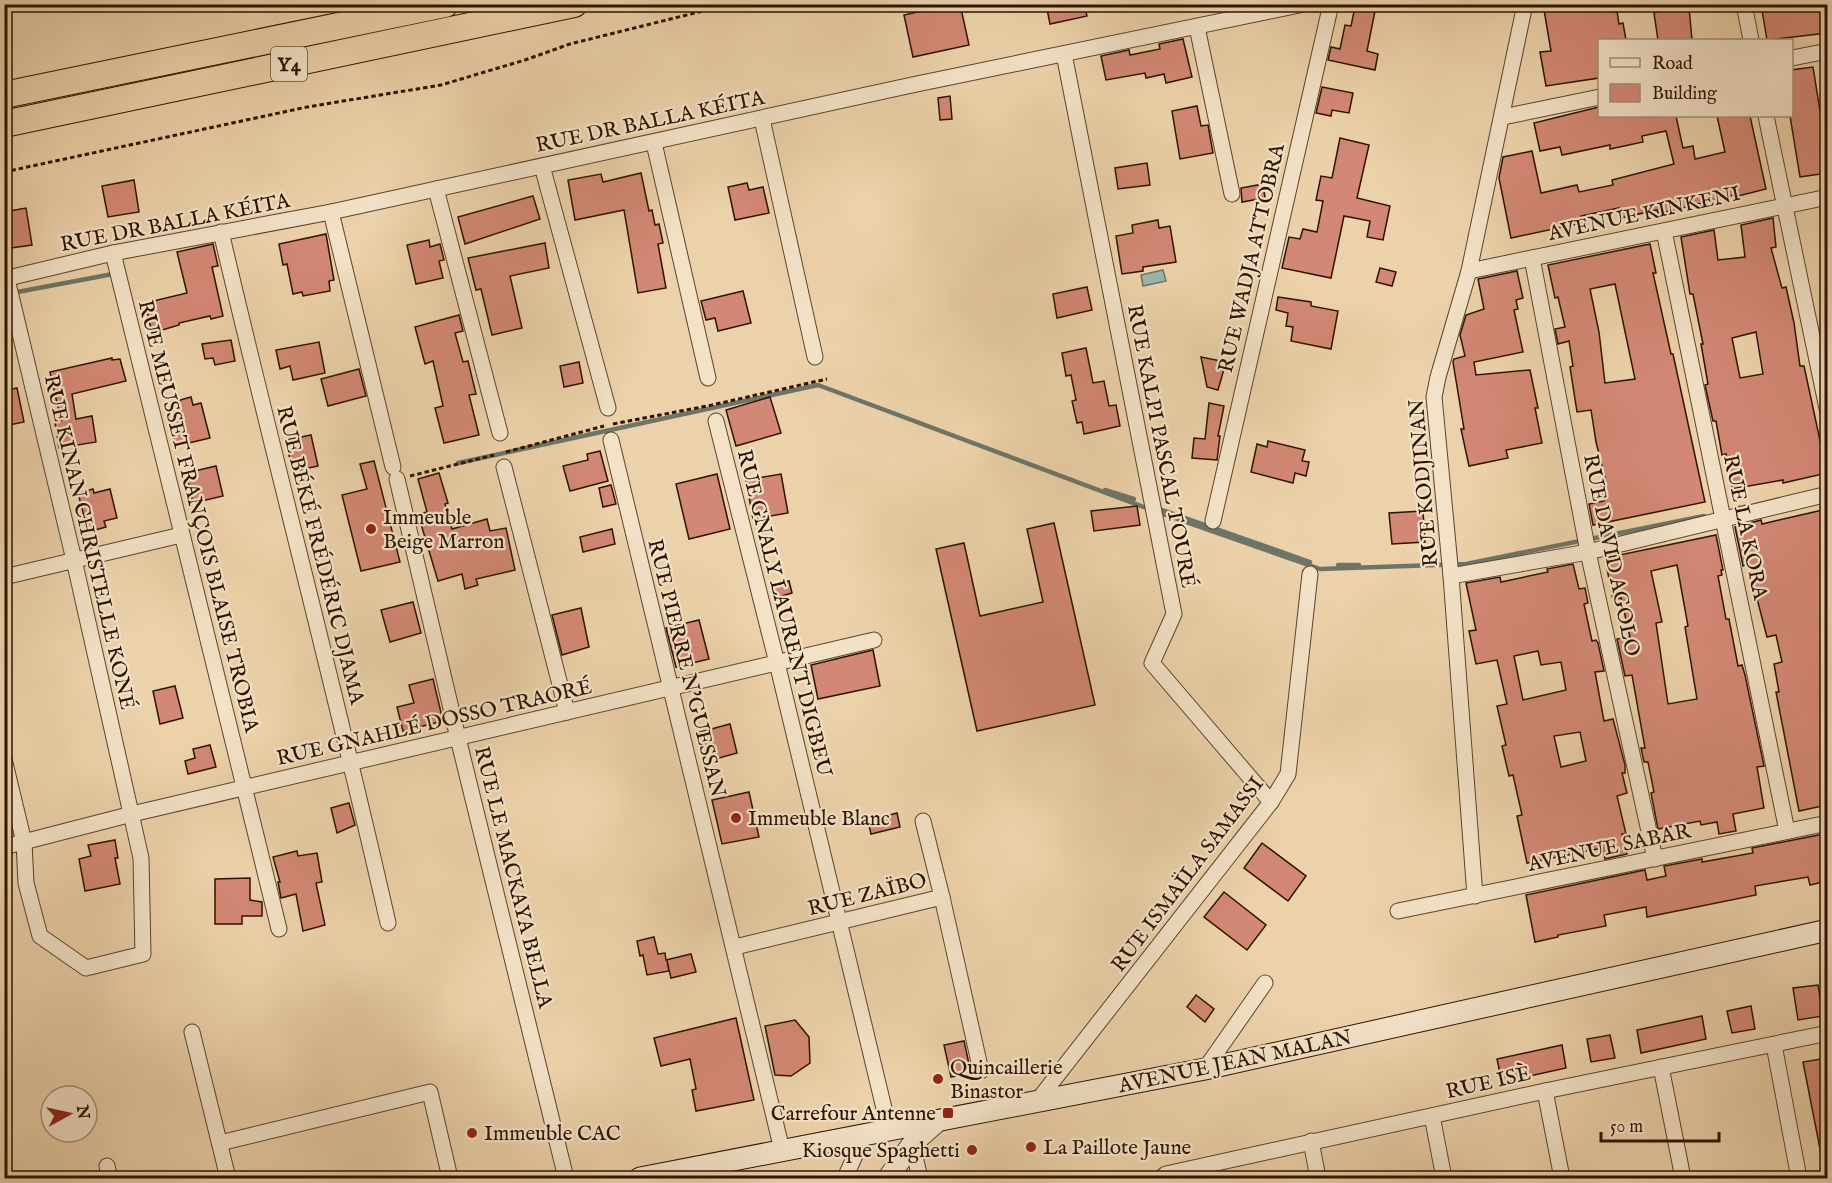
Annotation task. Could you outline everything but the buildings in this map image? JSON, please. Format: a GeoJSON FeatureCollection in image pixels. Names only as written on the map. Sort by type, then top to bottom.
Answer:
{"type":"FeatureCollection","features":[{"type":"Feature","properties":{"kind":"highway","name":"Y4"},"geometry":{"type":"LineString","coordinates":[[4,96],[445,4]]}},
{"type":"Feature","properties":{"kind":"highway","name":"Y4"},"geometry":{"type":"LineString","coordinates":[[4,124],[574,4]]}},
{"type":"Feature","properties":{"kind":"main road","name":"AVENUE JEAN MALAN"},"geometry":{"type":"LineString","coordinates":[[640,1179],[676,1174],[782,1150],[1205,1069],[1827,930]]}},
{"type":"Feature","properties":{"kind":"street","name":"RUE DR BALLA KÉITA"},"geometry":{"type":"LineString","coordinates":[[6,279],[113,253],[331,212],[912,85],[1304,4]]}},
{"type":"Feature","properties":{"kind":"street","name":"RUE WADJA ATTOBRA"},"geometry":{"type":"LineString","coordinates":[[1213,521],[1331,4]]}},
{"type":"Feature","properties":{"kind":"street","name":"RUE KODJINAN"},"geometry":{"type":"LineString","coordinates":[[1475,896],[1451,576],[1434,397],[1469,271],[1525,4]]}},
{"type":"Feature","properties":{"kind":"street"},"geometry":{"type":"LineString","coordinates":[[1744,4],[1751,39]]}},
{"type":"Feature","properties":{"kind":"street"},"geometry":{"type":"LineString","coordinates":[[1197,27],[1232,194]]}},
{"type":"Feature","properties":{"kind":"street"},"geometry":{"type":"LineString","coordinates":[[1793,58],[1827,51]]}},
{"type":"Feature","properties":{"kind":"street","name":"RUE KALPI PASCAL TOURÉ"},"geometry":{"type":"LineString","coordinates":[[1064,54],[1174,614],[1152,663],[1270,802]]}},
{"type":"Feature","properties":{"kind":"street"},"geometry":{"type":"LineString","coordinates":[[1503,117],[1598,98]]}},
{"type":"Feature","properties":{"kind":"street"},"geometry":{"type":"LineString","coordinates":[[1766,117],[1827,413]]}},
{"type":"Feature","properties":{"kind":"street"},"geometry":{"type":"LineString","coordinates":[[762,119],[815,357]]}},
{"type":"Feature","properties":{"kind":"street"},"geometry":{"type":"LineString","coordinates":[[654,143],[708,378]]}},
{"type":"Feature","properties":{"kind":"street"},"geometry":{"type":"LineString","coordinates":[[542,166],[608,408]]}},
{"type":"Feature","properties":{"kind":"street"},"geometry":{"type":"LineString","coordinates":[[436,189],[500,433]]}},
{"type":"Feature","properties":{"kind":"street","name":"AVENUE KINKENI"},"geometry":{"type":"LineString","coordinates":[[1469,271],[1827,197]]}},
{"type":"Feature","properties":{"kind":"street","name":"RUE LE MACKAYA BELLA"},"geometry":{"type":"LineString","coordinates":[[331,212],[566,1179]]}},
{"type":"Feature","properties":{"kind":"street","name":"RUE LA KORA"},"geometry":{"type":"LineString","coordinates":[[1664,231],[1787,831]]}},
{"type":"Feature","properties":{"kind":"street","name":"RUE BÉKÉ FRÉDÉRIC DJAMA"},"geometry":{"type":"LineString","coordinates":[[221,232],[286,507],[352,763],[388,923]]}},
{"type":"Feature","properties":{"kind":"street","name":"RUE MEUSSET FRANÇOIS BLAISE TROBIA"},"geometry":{"type":"LineString","coordinates":[[113,253],[279,929]]}},
{"type":"Feature","properties":{"kind":"street","name":"RUE DAVID AGOLO"},"geometry":{"type":"LineString","coordinates":[[1532,258],[1588,552],[1655,859]]}},
{"type":"Feature","properties":{"kind":"street","name":"RUE KINAN CHRISTELLE KONÉ"},"geometry":{"type":"LineString","coordinates":[[6,279],[74,560],[141,858],[143,954],[86,968],[40,936],[26,883],[24,842]]}},
{"type":"Feature","properties":{"kind":"street","name":"RUE GNALY LAURENT DIGBEU"},"geometry":{"type":"LineString","coordinates":[[716,421],[777,663],[889,1129]]}},
{"type":"Feature","properties":{"kind":"street","name":"RUE PIERRE N'GUESSAN"},"geometry":{"type":"LineString","coordinates":[[611,440],[669,688],[735,947],[782,1150]]}},
{"type":"Feature","properties":{"kind":"street"},"geometry":{"type":"LineString","coordinates":[[504,467],[567,712]]}},
{"type":"Feature","properties":{"kind":"street"},"geometry":{"type":"LineString","coordinates":[[1451,576],[1588,552],[1827,494]]}},
{"type":"Feature","properties":{"kind":"street"},"geometry":{"type":"LineString","coordinates":[[4,577],[182,535]]}},
{"type":"Feature","properties":{"kind":"street","name":"RUE ISMAÏLA SAMASSI"},"geometry":{"type":"LineString","coordinates":[[1038,1100],[1270,802],[1288,774],[1310,574]]}},
{"type":"Feature","properties":{"kind":"street","name":"RUE GNAHLÉ DOSSO TRAORÉ"},"geometry":{"type":"LineString","coordinates":[[4,847],[132,814],[874,640]]}},
{"type":"Feature","properties":{"kind":"street"},"geometry":{"type":"LineString","coordinates":[[4,759],[24,842]]}},
{"type":"Feature","properties":{"kind":"street"},"geometry":{"type":"LineString","coordinates":[[923,821],[942,897]]}},
{"type":"Feature","properties":{"kind":"street","name":"AVENUE SABAR"},"geometry":{"type":"LineString","coordinates":[[1398,911],[1827,823]]}},
{"type":"Feature","properties":{"kind":"street","name":"RUE ZAÏBO"},"geometry":{"type":"LineString","coordinates":[[735,947],[942,897],[981,1071]]}},
{"type":"Feature","properties":{"kind":"street"},"geometry":{"type":"LineString","coordinates":[[1205,1069],[1265,983]]}},
{"type":"Feature","properties":{"kind":"street"},"geometry":{"type":"LineString","coordinates":[[192,1032],[228,1179]]}},
{"type":"Feature","properties":{"kind":"street","name":"RUE ISÈ"},"geometry":{"type":"LineString","coordinates":[[1161,1179],[1166,1174],[1189,1174],[1311,1141],[1827,1033]]}},
{"type":"Feature","properties":{"kind":"street"},"geometry":{"type":"LineString","coordinates":[[1774,1045],[1799,1179]]}},
{"type":"Feature","properties":{"kind":"street"},"geometry":{"type":"LineString","coordinates":[[1661,1067],[1683,1179]]}},
{"type":"Feature","properties":{"kind":"street"},"geometry":{"type":"LineString","coordinates":[[1545,1091],[1562,1179]]}},
{"type":"Feature","properties":{"kind":"street"},"geometry":{"type":"LineString","coordinates":[[220,1143],[430,1092],[450,1179]]}},
{"type":"Feature","properties":{"kind":"street"},"geometry":{"type":"LineString","coordinates":[[1432,1116],[1444,1179]]}},
{"type":"Feature","properties":{"kind":"street"},"geometry":{"type":"LineString","coordinates":[[888,1179],[912,1144],[937,1122]]}},
{"type":"Feature","properties":{"kind":"street"},"geometry":{"type":"LineString","coordinates":[[845,1179],[864,1135]]}},
{"type":"Feature","properties":{"kind":"street"},"geometry":{"type":"LineString","coordinates":[[1311,1141],[1318,1179]]}},
{"type":"Feature","properties":{"kind":"street"},"geometry":{"type":"LineString","coordinates":[[912,1144],[920,1179]]}},
{"type":"Feature","properties":{"kind":"path"},"geometry":{"type":"LineString","coordinates":[[4,172],[307,107],[441,86],[570,44],[731,4]]}},
{"type":"Feature","properties":{"kind":"path"},"geometry":{"type":"LineString","coordinates":[[395,473],[827,379]]}},
{"type":"Feature","properties":{"kind":"shaded area"},"geometry":{"type":"Polygon","coordinates":[[[1163,270],[1166,281],[1143,286],[1141,275],[1163,270]]]}},
{"type":"Feature","properties":{"kind":"waterway"},"geometry":{"type":"LineString","coordinates":[[12,293],[113,274]]}},
{"type":"Feature","properties":{"kind":"waterway"},"geometry":{"type":"LineString","coordinates":[[458,463],[818,385],[1149,509]]}},
{"type":"Feature","properties":{"kind":"waterway"},"geometry":{"type":"LineString","coordinates":[[1105,490],[1134,499]]}},
{"type":"Feature","properties":{"kind":"waterway"},"geometry":{"type":"LineString","coordinates":[[1734,509],[1749,506]]}},
{"type":"Feature","properties":{"kind":"waterway"},"geometry":{"type":"LineString","coordinates":[[1162,510],[1310,562]]}},
{"type":"Feature","properties":{"kind":"waterway"},"geometry":{"type":"LineString","coordinates":[[1157,512],[1320,569],[1466,564],[1704,516]]}},
{"type":"Feature","properties":{"kind":"waterway"},"geometry":{"type":"LineString","coordinates":[[1338,565],[1359,565]]}},
{"type":"Feature","properties":{"kind":"place","name":"Immeuble Beige Marron"},"geometry":{"type":"Point","coordinates":[371,529]}},
{"type":"Feature","properties":{"kind":"place","name":"Immeuble Blanc"},"geometry":{"type":"Point","coordinates":[736,818]}},
{"type":"Feature","properties":{"kind":"place","name":"Quincaillerie Binastor"},"geometry":{"type":"Point","coordinates":[938,1079]}},
{"type":"Feature","properties":{"kind":"place","name":"Carrefour Antenne"},"geometry":{"type":"Point","coordinates":[948,1113]}},
{"type":"Feature","properties":{"kind":"place","name":"Immeuble CAC"},"geometry":{"type":"Point","coordinates":[472,1133]}},
{"type":"Feature","properties":{"kind":"place","name":"La Paillote Jaune"},"geometry":{"type":"Point","coordinates":[1031,1147]}},
{"type":"Feature","properties":{"kind":"place","name":"Kiosque Spaghetti"},"geometry":{"type":"Point","coordinates":[972,1150]}}]}
